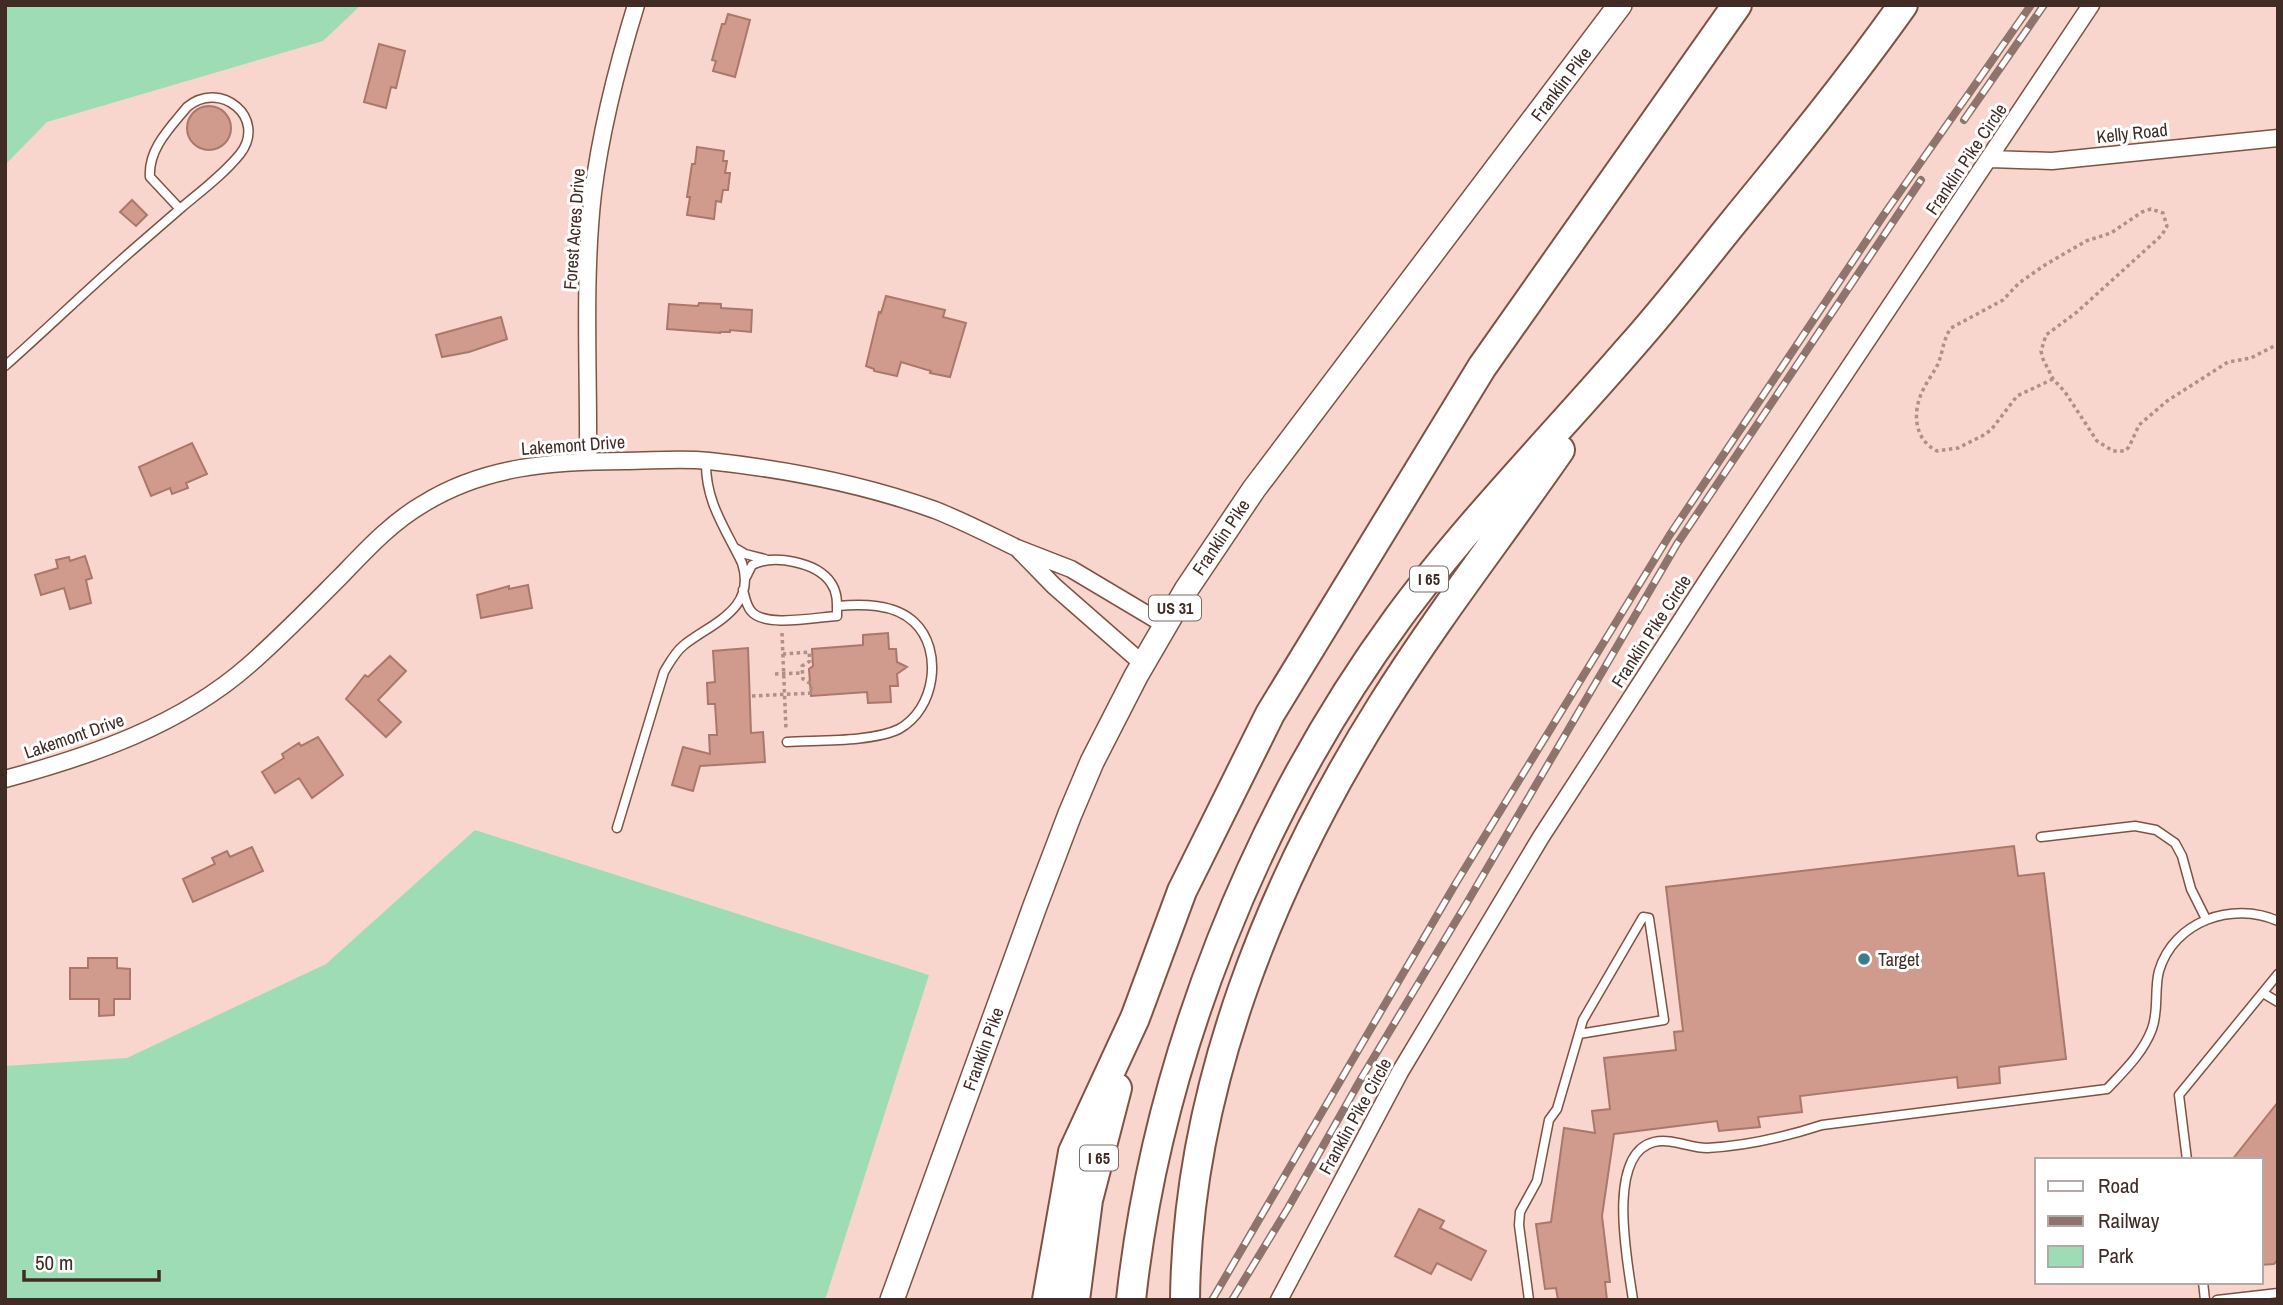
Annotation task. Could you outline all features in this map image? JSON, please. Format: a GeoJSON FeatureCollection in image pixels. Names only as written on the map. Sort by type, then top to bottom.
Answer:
{"type":"FeatureCollection","features":[{"type":"Feature","properties":{"kind":"highway","name":"I 65"},"geometry":{"type":"LineString","coordinates":[[1075,1300],[1088,1200],[1135,1018],[1182,891],[1269,714],[1482,367],[1737,5]]}},
{"type":"Feature","properties":{"kind":"highway","name":"I 65"},"geometry":{"type":"LineString","coordinates":[[1130,1300],[1135,1255],[1164,1121],[1194,1018],[1241,898],[1297,781],[1363,670],[1406,608],[1502,492],[1632,347],[1836,97],[1902,5]]}},
{"type":"Feature","properties":{"kind":"highway"},"geometry":{"type":"LineString","coordinates":[[1185,1300],[1191,1199],[1200,1145],[1220,1062],[1247,980],[1309,836],[1380,708],[1418,650],[1632,347]]}},
{"type":"Feature","properties":{"kind":"highway"},"geometry":{"type":"LineString","coordinates":[[1047,1300],[1073,1152],[1135,1018]]}},
{"type":"Feature","properties":{"kind":"main road","name":"Franklin Pike"},"geometry":{"type":"LineString","coordinates":[[892,1300],[1066,826],[1093,762],[1143,664],[1215,544],[1276,459],[1620,5]]}},
{"type":"Feature","properties":{"kind":"street","name":"Forest Acres Drive"},"geometry":{"type":"LineString","coordinates":[[588,461],[593,194],[605,122],[636,5]]}},
{"type":"Feature","properties":{"kind":"street","name":"Franklin Pike Circle"},"geometry":{"type":"LineString","coordinates":[[1279,1300],[1400,1072],[1541,837],[1710,576],[2091,5]]}},
{"type":"Feature","properties":{"kind":"street","name":"Kelly Road"},"geometry":{"type":"LineString","coordinates":[[1990,159],[2052,161],[2278,138]]}},
{"type":"Feature","properties":{"kind":"street","name":"Lakemont Drive"},"geometry":{"type":"LineString","coordinates":[[5,779],[74,760],[107,747],[172,715],[224,685],[261,653],[373,544],[421,505],[443,493],[500,471],[526,466],[588,461],[706,461],[817,478],[934,510],[1071,569],[1165,625]]}},
{"type":"Feature","properties":{"kind":"street","name":"Lakemont Drive"},"geometry":{"type":"LineString","coordinates":[[1017,548],[1143,664]]}},
{"type":"Feature","properties":{"kind":"lane"},"geometry":{"type":"LineString","coordinates":[[5,366],[95,283],[205,189],[242,152],[246,142],[244,115],[242,110],[226,100],[208,98],[193,102],[155,150],[149,165],[150,177],[180,209]]}},
{"type":"Feature","properties":{"kind":"lane"},"geometry":{"type":"LineString","coordinates":[[706,461],[706,482],[710,496],[716,513],[743,563],[745,580]]}},
{"type":"Feature","properties":{"kind":"lane"},"geometry":{"type":"LineString","coordinates":[[735,548],[753,557],[803,565],[824,575],[834,588],[837,616],[765,619],[751,612],[743,590]]}},
{"type":"Feature","properties":{"kind":"lane"},"geometry":{"type":"LineString","coordinates":[[617,828],[664,672],[676,653],[728,615],[743,590],[752,565],[775,561]]}},
{"type":"Feature","properties":{"kind":"lane"},"geometry":{"type":"LineString","coordinates":[[787,742],[869,737],[891,732],[913,719],[928,694],[932,668],[930,653],[927,641],[913,620],[883,607],[837,606]]}},
{"type":"Feature","properties":{"kind":"lane"},"geometry":{"type":"LineString","coordinates":[[2041,837],[2136,826],[2156,830],[2175,843],[2182,856],[2191,889],[2206,919]]}},
{"type":"Feature","properties":{"kind":"lane"},"geometry":{"type":"LineString","coordinates":[[1633,1300],[1623,1219],[1628,1171],[1631,1160],[1641,1149],[1654,1142],[1705,1148],[1781,1138],[1822,1125],[2107,1089],[2135,1059],[2151,1031],[2156,1010],[2158,978],[2164,959],[2180,937],[2206,919],[2226,914],[2257,914],[2278,921]]}},
{"type":"Feature","properties":{"kind":"lane"},"geometry":{"type":"LineString","coordinates":[[1529,1300],[1519,1225],[1520,1212],[1537,1181],[1549,1120],[1557,1109],[1583,1020],[1643,917],[1649,918],[1664,1020],[1579,1034]]}},
{"type":"Feature","properties":{"kind":"lane"},"geometry":{"type":"LineString","coordinates":[[2187,1158],[2179,1095],[2278,974]]}},
{"type":"Feature","properties":{"kind":"lane"},"geometry":{"type":"LineString","coordinates":[[2263,993],[2278,1002]]}},
{"type":"Feature","properties":{"kind":"lane"},"geometry":{"type":"LineString","coordinates":[[2217,1300],[2278,1293]]}},
{"type":"Feature","properties":{"kind":"path"},"geometry":{"type":"LineString","coordinates":[[2053,379],[2017,396],[1991,430],[1958,448],[1937,451],[1925,443],[1920,435],[1916,419],[1917,403],[1939,362],[1946,335],[1951,328],[2003,300],[2025,279],[2075,247],[2111,233],[2151,209],[2158,210],[2166,220],[2167,226],[2162,235],[2077,312],[2046,335],[2041,351],[2053,379],[2065,392],[2097,440],[2113,451],[2120,452],[2129,447],[2139,425],[2167,401],[2228,362],[2251,358],[2278,344]]}},
{"type":"Feature","properties":{"kind":"path"},"geometry":{"type":"LineString","coordinates":[[781,620],[787,742]]}},
{"type":"Feature","properties":{"kind":"path"},"geometry":{"type":"LineString","coordinates":[[752,696],[812,693],[811,684],[803,679],[802,673],[802,666],[810,661],[809,652],[783,654]]}},
{"type":"Feature","properties":{"kind":"path"},"geometry":{"type":"LineString","coordinates":[[775,674],[802,673]]}},
{"type":"Feature","properties":{"kind":"green space"},"geometry":{"type":"Polygon","coordinates":[[[5,5],[361,5],[323,41],[47,122],[5,165],[5,5]]]}},
{"type":"Feature","properties":{"kind":"green space"},"geometry":{"type":"Polygon","coordinates":[[[475,830],[929,975],[825,1300],[5,1300],[5,1066],[127,1058],[326,964],[475,830]]]}},
{"type":"Feature","properties":{"kind":"building"},"geometry":{"type":"Polygon","coordinates":[[[728,14],[750,20],[735,77],[713,71],[716,61],[712,60],[722,24],[725,24],[728,14]]]}},
{"type":"Feature","properties":{"kind":"building"},"geometry":{"type":"Polygon","coordinates":[[[379,44],[405,51],[396,88],[391,87],[386,108],[364,102],[379,44]]]}},
{"type":"Feature","properties":{"kind":"building"},"geometry":{"type":"Polygon","coordinates":[[[209,106],[224,113],[231,128],[224,143],[209,150],[194,143],[187,128],[194,113],[209,106]]]}},
{"type":"Feature","properties":{"kind":"building"},"geometry":{"type":"Polygon","coordinates":[[[697,147],[724,151],[723,161],[727,161],[725,173],[730,173],[728,190],[723,190],[721,202],[716,201],[714,219],[687,215],[690,197],[687,197],[697,147]]]}},
{"type":"Feature","properties":{"kind":"building"},"geometry":{"type":"Polygon","coordinates":[[[132,200],[147,215],[136,226],[120,212],[132,200]]]}},
{"type":"Feature","properties":{"kind":"building"},"geometry":{"type":"Polygon","coordinates":[[[886,296],[945,310],[943,317],[966,323],[950,377],[901,362],[897,376],[874,371],[866,366],[879,312],[881,313],[886,296]]]}},
{"type":"Feature","properties":{"kind":"building"},"geometry":{"type":"Polygon","coordinates":[[[699,303],[752,310],[751,332],[730,330],[720,333],[667,329],[669,304],[698,306],[699,303]]]}},
{"type":"Feature","properties":{"kind":"building"},"geometry":{"type":"Polygon","coordinates":[[[501,317],[507,339],[469,352],[442,357],[436,335],[501,317]]]}},
{"type":"Feature","properties":{"kind":"building"},"geometry":{"type":"Polygon","coordinates":[[[192,443],[207,474],[186,483],[188,488],[172,494],[170,488],[151,496],[139,467],[192,443]]]}},
{"type":"Feature","properties":{"kind":"building"},"geometry":{"type":"Polygon","coordinates":[[[85,556],[92,578],[86,580],[91,603],[70,609],[64,588],[41,595],[35,575],[58,568],[56,560],[69,557],[70,561],[85,556]]]}},
{"type":"Feature","properties":{"kind":"building"},"geometry":{"type":"Polygon","coordinates":[[[528,585],[532,608],[481,618],[477,595],[509,586],[509,589],[528,585]]]}},
{"type":"Feature","properties":{"kind":"building"},"geometry":{"type":"Polygon","coordinates":[[[888,633],[889,649],[896,649],[897,662],[907,667],[897,674],[898,686],[890,686],[891,702],[868,703],[867,692],[811,696],[809,669],[813,666],[812,649],[863,645],[863,635],[888,633]]]}},
{"type":"Feature","properties":{"kind":"building"},"geometry":{"type":"Polygon","coordinates":[[[748,648],[751,733],[763,732],[765,762],[700,766],[693,791],[672,785],[683,747],[710,754],[709,735],[717,735],[715,704],[708,704],[707,683],[715,682],[713,651],[748,648]]]}},
{"type":"Feature","properties":{"kind":"building"},"geometry":{"type":"Polygon","coordinates":[[[390,656],[406,671],[378,700],[401,722],[386,737],[346,699],[365,675],[368,677],[390,656]]]}},
{"type":"Feature","properties":{"kind":"building"},"geometry":{"type":"Polygon","coordinates":[[[318,737],[343,775],[312,798],[299,778],[275,793],[262,772],[284,758],[282,754],[299,743],[301,746],[318,737]]]}},
{"type":"Feature","properties":{"kind":"building","name":"Target"},"geometry":{"type":"Polygon","coordinates":[[[2014,846],[2018,876],[2044,873],[2066,1059],[1999,1067],[2000,1083],[1958,1088],[1957,1077],[1800,1096],[1802,1112],[1758,1117],[1760,1127],[1719,1131],[1717,1121],[1614,1134],[1602,1216],[1610,1282],[1605,1282],[1607,1300],[1558,1300],[1556,1288],[1545,1289],[1536,1224],[1551,1222],[1564,1128],[1595,1133],[1592,1111],[1610,1109],[1604,1058],[1676,1050],[1674,1032],[1683,1031],[1666,887],[2014,846]]]}},
{"type":"Feature","properties":{"kind":"building"},"geometry":{"type":"Polygon","coordinates":[[[252,847],[263,871],[193,902],[183,879],[215,864],[212,858],[227,851],[230,857],[252,847]]]}},
{"type":"Feature","properties":{"kind":"building"},"geometry":{"type":"Polygon","coordinates":[[[88,958],[117,958],[117,968],[130,969],[130,999],[114,999],[114,1015],[99,1016],[99,999],[70,999],[70,968],[88,968],[88,958]]]}},
{"type":"Feature","properties":{"kind":"building"},"geometry":{"type":"Polygon","coordinates":[[[2278,1102],[2278,1259],[2274,1264],[2262,1265],[2262,1158],[2234,1158],[2278,1102]]]}},
{"type":"Feature","properties":{"kind":"building"},"geometry":{"type":"Polygon","coordinates":[[[1419,1209],[1444,1221],[1440,1228],[1486,1251],[1471,1280],[1437,1263],[1431,1274],[1395,1256],[1419,1209]]]}},
{"type":"Feature","properties":{"kind":"railway"},"geometry":{"type":"LineString","coordinates":[[1212,1300],[1456,883],[1669,536],[1885,213],[2031,5]]}},
{"type":"Feature","properties":{"kind":"railway"},"geometry":{"type":"LineString","coordinates":[[1964,120],[2044,5]]}},
{"type":"Feature","properties":{"kind":"railway"},"geometry":{"type":"LineString","coordinates":[[1232,1300],[1677,544],[1921,180]]}},
{"type":"Feature","properties":{"kind":"place","name":"Target"},"geometry":{"type":"Point","coordinates":[1864,959]}}]}
